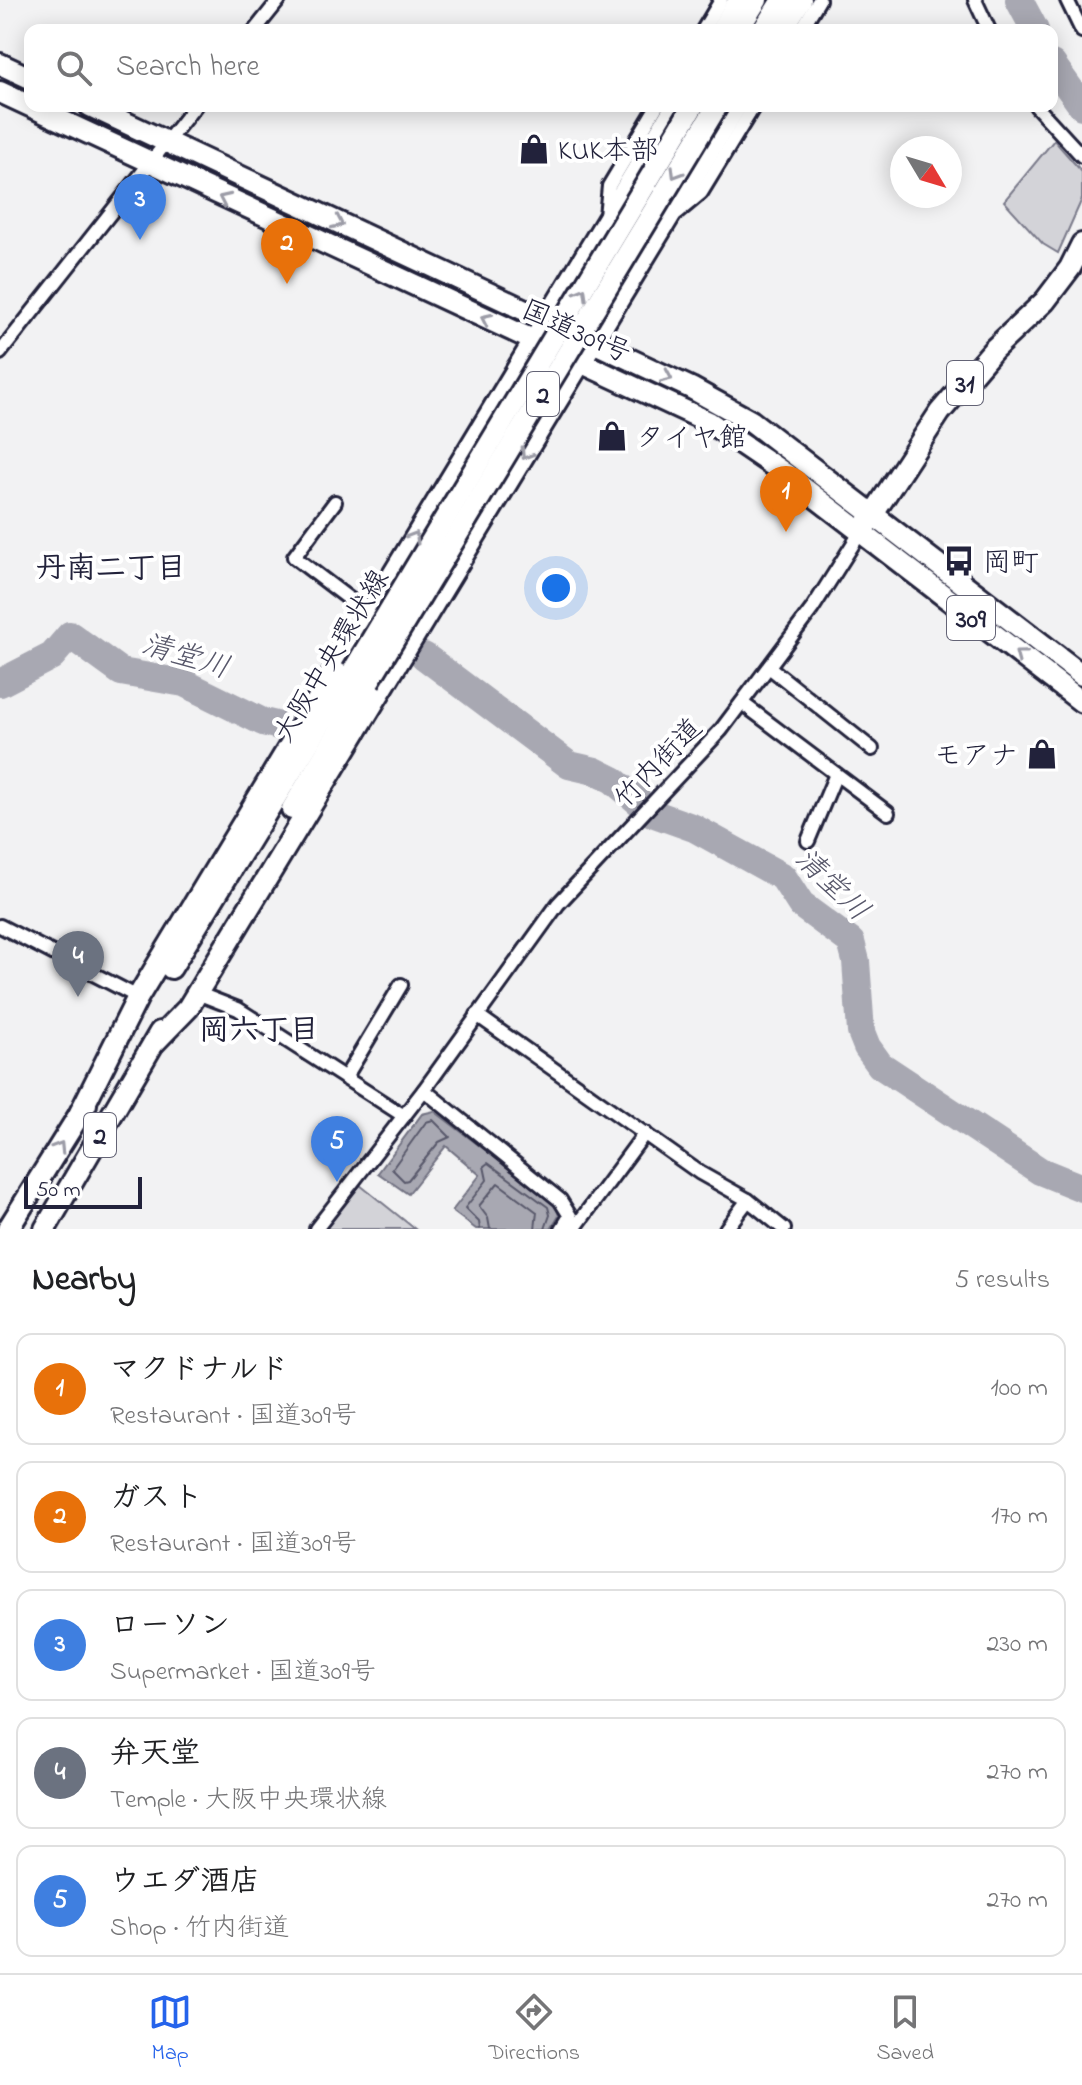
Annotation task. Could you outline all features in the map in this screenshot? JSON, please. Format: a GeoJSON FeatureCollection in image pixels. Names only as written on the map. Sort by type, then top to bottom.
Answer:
{"type":"FeatureCollection","features":[{"type":"Feature","properties":{"kind":"main road"},"geometry":{"type":"LineString","coordinates":[[725,24],[739,0]]}},
{"type":"Feature","properties":{"kind":"main road"},"geometry":{"type":"LineString","coordinates":[[742,24],[756,0]]}},
{"type":"Feature","properties":{"kind":"main road"},"geometry":{"type":"LineString","coordinates":[[780,14],[801,0]]}},
{"type":"Feature","properties":{"kind":"main road"},"geometry":{"type":"LineString","coordinates":[[0,64],[24,75]]}},
{"type":"Feature","properties":{"kind":"main road","name":"国道309号"},"geometry":{"type":"LineString","coordinates":[[0,92],[24,104]]}},
{"type":"Feature","properties":{"kind":"main road","name":"国道309号"},"geometry":{"type":"LineString","coordinates":[[41,112],[531,342],[709,422],[1082,702]]}},
{"type":"Feature","properties":{"kind":"main road","name":"国道309号"},"geometry":{"type":"LineString","coordinates":[[103,112],[544,322],[691,388],[751,421],[1082,675]]}},
{"type":"Feature","properties":{"kind":"main road"},"geometry":{"type":"LineString","coordinates":[[80,1113],[138,997],[672,112]]}},
{"type":"Feature","properties":{"kind":"main road","name":"大阪中央環状線"},"geometry":{"type":"LineString","coordinates":[[45,1229],[155,1042],[361,676],[690,112]]}},
{"type":"Feature","properties":{"kind":"main road","name":"大阪中央環状線"},"geometry":{"type":"LineString","coordinates":[[8,1229],[361,676],[713,112]]}},
{"type":"Feature","properties":{"kind":"main road"},"geometry":{"type":"LineString","coordinates":[[155,1042],[188,1008],[732,112]]}},
{"type":"Feature","properties":{"kind":"main road","name":"31"},"geometry":{"type":"LineString","coordinates":[[860,533],[876,515],[940,412],[994,349],[1076,269],[1082,244]]}},
{"type":"Feature","properties":{"kind":"street"},"geometry":{"type":"LineString","coordinates":[[260,24],[279,0]]}},
{"type":"Feature","properties":{"kind":"street"},"geometry":{"type":"LineString","coordinates":[[707,24],[721,0]]}},
{"type":"Feature","properties":{"kind":"street"},"geometry":{"type":"LineString","coordinates":[[805,24],[819,0]]}},
{"type":"Feature","properties":{"kind":"street"},"geometry":{"type":"LineString","coordinates":[[975,0],[986,24]]}},
{"type":"Feature","properties":{"kind":"street"},"geometry":{"type":"LineString","coordinates":[[1067,0],[1082,31]]}},
{"type":"Feature","properties":{"kind":"street"},"geometry":{"type":"LineString","coordinates":[[0,353],[190,112]]}},
{"type":"Feature","properties":{"kind":"street"},"geometry":{"type":"LineString","coordinates":[[605,223],[609,186],[653,112]]}},
{"type":"Feature","properties":{"kind":"street"},"geometry":{"type":"LineString","coordinates":[[665,224],[701,193],[750,112]]}},
{"type":"Feature","properties":{"kind":"street"},"geometry":{"type":"LineString","coordinates":[[1042,112],[1082,156]]}},
{"type":"Feature","properties":{"kind":"street"},"geometry":{"type":"LineString","coordinates":[[335,502],[294,557],[369,614]]}},
{"type":"Feature","properties":{"kind":"street","name":"竹内街道"},"geometry":{"type":"LineString","coordinates":[[424,1090],[558,904],[646,808],[683,774],[742,703],[812,609],[860,533]]}},
{"type":"Feature","properties":{"kind":"street"},"geometry":{"type":"LineString","coordinates":[[769,667],[872,749]]}},
{"type":"Feature","properties":{"kind":"street"},"geometry":{"type":"LineString","coordinates":[[742,703],[888,813]]}},
{"type":"Feature","properties":{"kind":"street"},"geometry":{"type":"LineString","coordinates":[[808,841],[836,774]]}},
{"type":"Feature","properties":{"kind":"street"},"geometry":{"type":"LineString","coordinates":[[0,926],[138,997]]}},
{"type":"Feature","properties":{"kind":"street"},"geometry":{"type":"LineString","coordinates":[[345,1078],[401,985]]}},
{"type":"Feature","properties":{"kind":"street"},"geometry":{"type":"LineString","coordinates":[[197,993],[238,1009],[404,1116]]}},
{"type":"Feature","properties":{"kind":"street"},"geometry":{"type":"LineString","coordinates":[[477,1015],[700,1173],[748,1200],[784,1229]]}},
{"type":"Feature","properties":{"kind":"street"},"geometry":{"type":"LineString","coordinates":[[316,1229],[424,1090],[560,1200],[570,1216],[562,1229]]}},
{"type":"Feature","properties":{"kind":"street"},"geometry":{"type":"LineString","coordinates":[[574,1229],[645,1133]]}},
{"type":"Feature","properties":{"kind":"street"},"geometry":{"type":"LineString","coordinates":[[726,1229],[748,1200]]}},
{"type":"Feature","properties":{"kind":"shaded area"},"geometry":{"type":"Polygon","coordinates":[[[1054,140],[1082,172],[1082,199],[1058,253],[1043,244],[1004,201],[1054,140]]]}},
{"type":"Feature","properties":{"kind":"shaded area"},"geometry":{"type":"Polygon","coordinates":[[[360,1185],[415,1229],[326,1229],[360,1185]]]}},
{"type":"Feature","properties":{"kind":"water"},"geometry":{"type":"Polygon","coordinates":[[[434,1111],[555,1203],[559,1216],[551,1229],[476,1229],[452,1211],[480,1175],[446,1146],[408,1194],[378,1173],[422,1114],[434,1111]]]}},
{"type":"Feature","properties":{"kind":"waterway"},"geometry":{"type":"LineString","coordinates":[[1019,0],[1032,24]]}},
{"type":"Feature","properties":{"kind":"waterway"},"geometry":{"type":"LineString","coordinates":[[1058,72],[1082,106]]}},
{"type":"Feature","properties":{"kind":"waterway","name":"清堂川"},"geometry":{"type":"LineString","coordinates":[[0,683],[52,656],[70,635],[121,672],[184,683],[263,722],[280,726]]}},
{"type":"Feature","properties":{"kind":"waterway","name":"清堂川"},"geometry":{"type":"LineString","coordinates":[[424,656],[569,765],[595,771],[613,780],[652,813],[694,828],[783,877],[801,905],[851,942],[856,961],[861,1032],[880,1065],[1040,1171],[1082,1188]]}},
{"type":"Feature","properties":{"kind":"place","name":"KUK本部"},"geometry":{"type":"Point","coordinates":[534,149]}},
{"type":"Feature","properties":{"kind":"place","name":"ローソン"},"geometry":{"type":"Point","coordinates":[140,240]}},
{"type":"Feature","properties":{"kind":"place","name":"ガスト"},"geometry":{"type":"Point","coordinates":[287,284]}},
{"type":"Feature","properties":{"kind":"place","name":"タイヤ館"},"geometry":{"type":"Point","coordinates":[612,436]}},
{"type":"Feature","properties":{"kind":"place","name":"マクドナルド"},"geometry":{"type":"Point","coordinates":[786,532]}},
{"type":"Feature","properties":{"kind":"place","name":"岡町"},"geometry":{"type":"Point","coordinates":[959,561]}},
{"type":"Feature","properties":{"kind":"place","name":"モアナ"},"geometry":{"type":"Point","coordinates":[1042,754]}},
{"type":"Feature","properties":{"kind":"place","name":"弁天堂"},"geometry":{"type":"Point","coordinates":[78,997]}},
{"type":"Feature","properties":{"kind":"place","name":"ウエダ酒店"},"geometry":{"type":"Point","coordinates":[337,1182]}},
{"type":"Feature","properties":{"kind":"district","name":"丹南二丁目"},"geometry":{"type":"Point","coordinates":[111,567]}},
{"type":"Feature","properties":{"kind":"district","name":"岡六丁目"},"geometry":{"type":"Point","coordinates":[259,1029]}}]}
